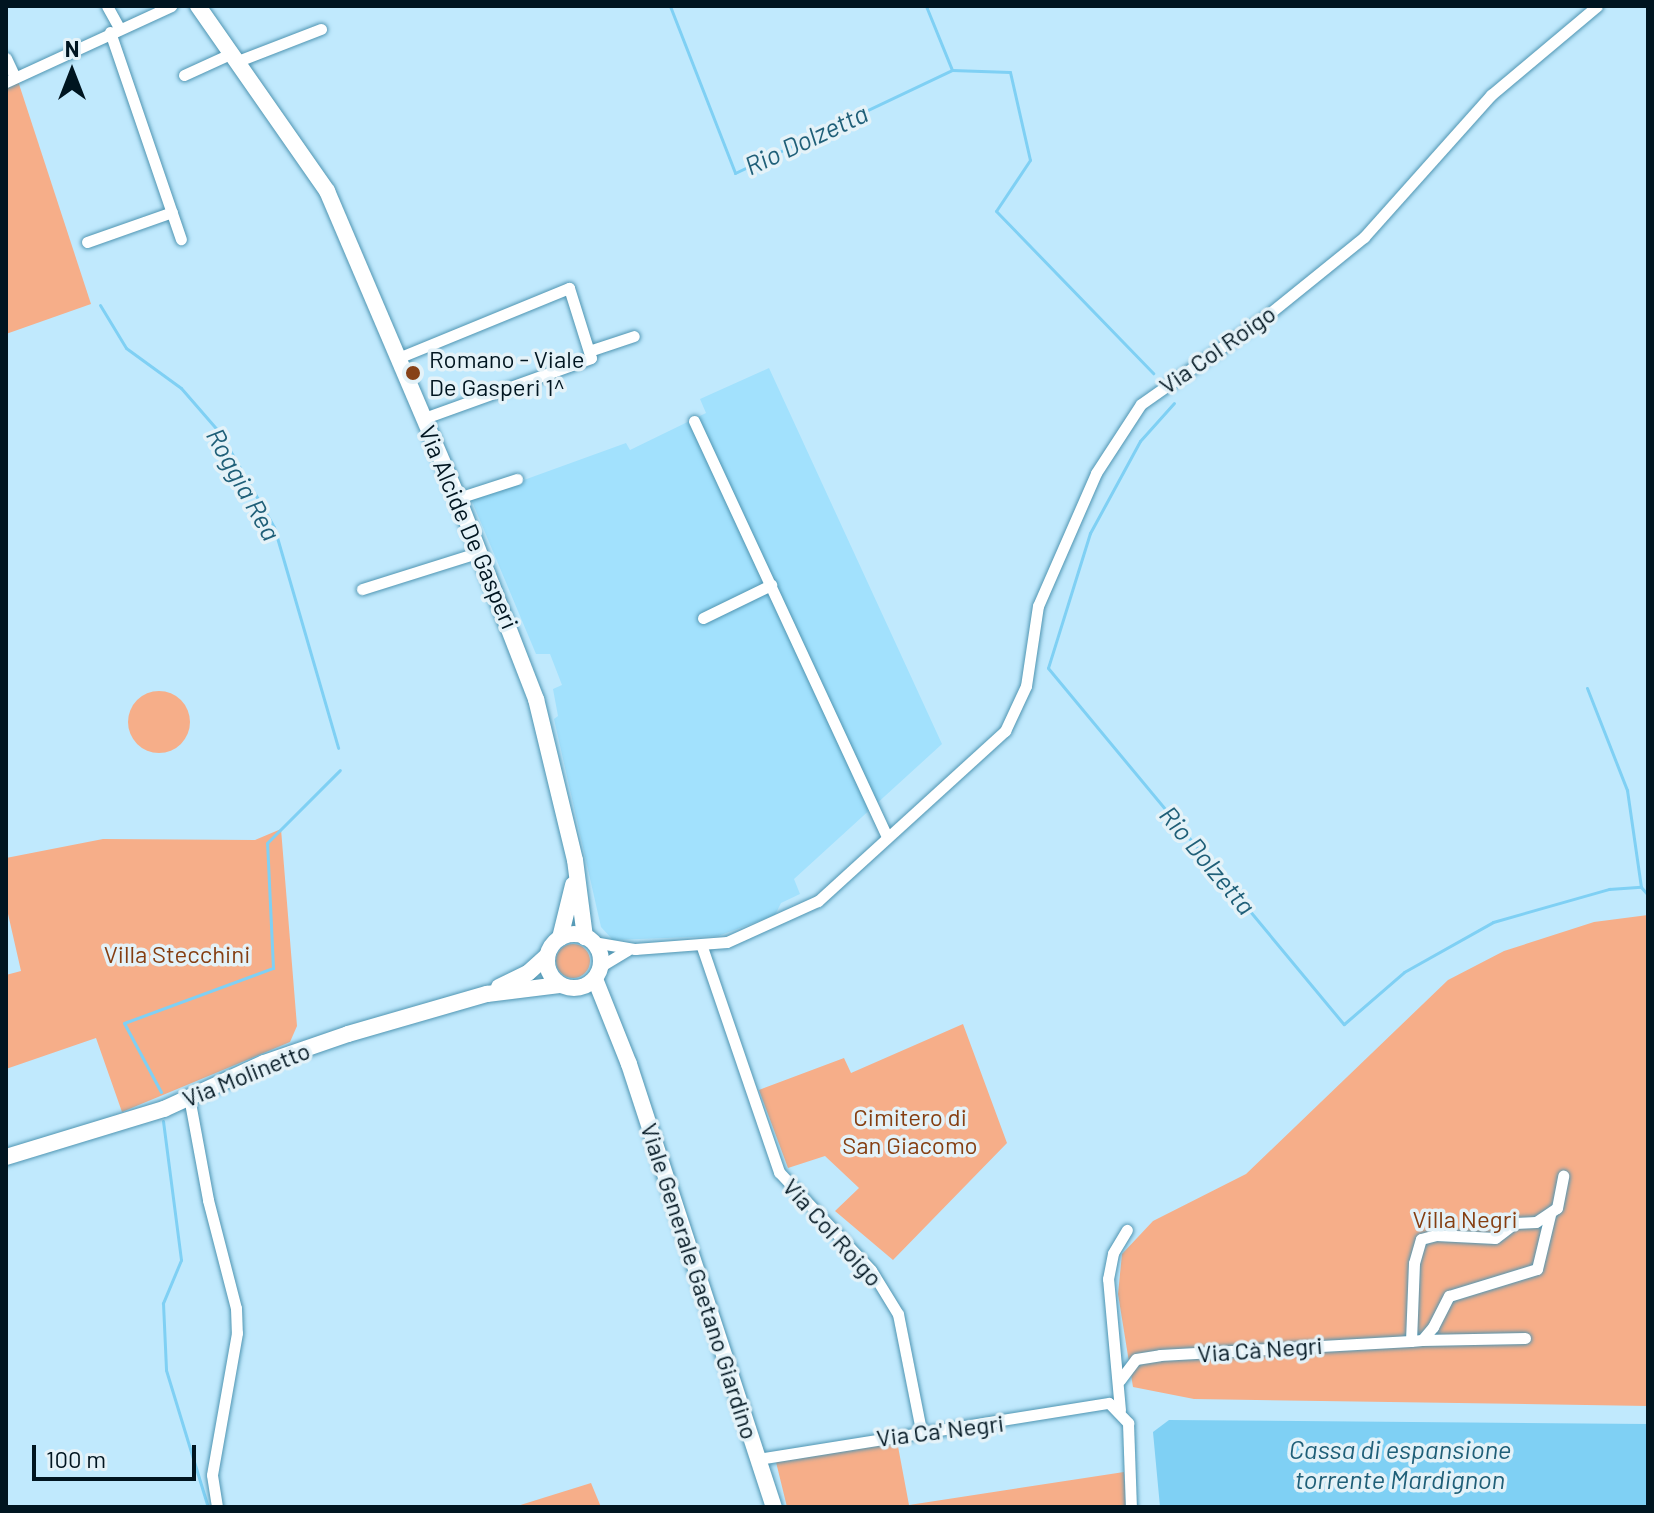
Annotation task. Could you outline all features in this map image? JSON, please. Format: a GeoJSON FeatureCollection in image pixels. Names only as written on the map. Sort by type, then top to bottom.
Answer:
{"type":"FeatureCollection","features":[{"type":"Feature","properties":{"kind":"main road","name":"Via Alcide De Gasperi"},"geometry":{"type":"LineString","coordinates":[[198,6],[327,191],[458,498],[536,699],[575,860],[589,939]]}},
{"type":"Feature","properties":{"kind":"main road","name":"Via Alcide De Gasperi"},"geometry":{"type":"LineString","coordinates":[[560,938],[575,860]]}},
{"type":"Feature","properties":{"kind":"main road"},"geometry":{"type":"LineString","coordinates":[[560,938],[589,939],[598,972],[566,987],[549,972],[547,956],[560,938]]}},
{"type":"Feature","properties":{"kind":"main road","name":"Via Molinetto"},"geometry":{"type":"LineString","coordinates":[[6,1157],[189,1097],[264,1063],[487,994],[528,973],[547,956]]}},
{"type":"Feature","properties":{"kind":"main road","name":"Viale Generale Gaetano Giardino"},"geometry":{"type":"LineString","coordinates":[[598,972],[774,1507]]}},
{"type":"Feature","properties":{"kind":"main road","name":"Via Molinetto"},"geometry":{"type":"LineString","coordinates":[[487,994],[566,987]]}},
{"type":"Feature","properties":{"kind":"main road","name":"Viale Generale Gaetano Giardino"},"geometry":{"type":"LineString","coordinates":[[566,987],[590,1005],[625,1055]]}},
{"type":"Feature","properties":{"kind":"street"},"geometry":{"type":"LineString","coordinates":[[107,6],[181,239]]}},
{"type":"Feature","properties":{"kind":"street"},"geometry":{"type":"LineString","coordinates":[[6,58],[11,79],[171,6]]}},
{"type":"Feature","properties":{"kind":"street","name":"Via Col Roigo"},"geometry":{"type":"LineString","coordinates":[[589,939],[630,949],[702,947],[727,942],[818,901],[1005,731],[1026,686],[1043,593],[1096,473],[1141,404],[1265,317],[1364,237],[1491,95],[1597,6]]}},
{"type":"Feature","properties":{"kind":"street"},"geometry":{"type":"LineString","coordinates":[[184,75],[321,29]]}},
{"type":"Feature","properties":{"kind":"street"},"geometry":{"type":"LineString","coordinates":[[87,242],[172,212]]}},
{"type":"Feature","properties":{"kind":"street"},"geometry":{"type":"LineString","coordinates":[[398,358],[569,288],[592,350],[587,361],[424,418]]}},
{"type":"Feature","properties":{"kind":"street"},"geometry":{"type":"LineString","coordinates":[[592,350],[634,336]]}},
{"type":"Feature","properties":{"kind":"street"},"geometry":{"type":"LineString","coordinates":[[694,421],[887,836]]}},
{"type":"Feature","properties":{"kind":"street"},"geometry":{"type":"LineString","coordinates":[[458,498],[517,479]]}},
{"type":"Feature","properties":{"kind":"street"},"geometry":{"type":"LineString","coordinates":[[362,589],[480,552]]}},
{"type":"Feature","properties":{"kind":"street"},"geometry":{"type":"LineString","coordinates":[[703,618],[771,585]]}},
{"type":"Feature","properties":{"kind":"street","name":"Via Col Roigo"},"geometry":{"type":"LineString","coordinates":[[702,947],[779,1172],[871,1270],[898,1314],[921,1430]]}},
{"type":"Feature","properties":{"kind":"street","name":"Via Col Roigo"},"geometry":{"type":"LineString","coordinates":[[598,972],[630,949]]}},
{"type":"Feature","properties":{"kind":"street"},"geometry":{"type":"LineString","coordinates":[[189,1097],[208,1200],[236,1308],[237,1333],[212,1475],[217,1507]]}},
{"type":"Feature","properties":{"kind":"street"},"geometry":{"type":"LineString","coordinates":[[1416,1341],[1449,1296],[1537,1269],[1550,1214],[1562,1198],[1563,1176]]}},
{"type":"Feature","properties":{"kind":"street"},"geometry":{"type":"LineString","coordinates":[[1416,1341],[1414,1263],[1421,1239],[1436,1235],[1495,1238],[1515,1223],[1550,1214]]}},
{"type":"Feature","properties":{"kind":"street"},"geometry":{"type":"LineString","coordinates":[[1127,1230],[1113,1253],[1108,1279],[1120,1380],[1120,1410],[1130,1438],[1131,1507]]}},
{"type":"Feature","properties":{"kind":"street","name":"Via Cà Negri"},"geometry":{"type":"LineString","coordinates":[[1120,1380],[1136,1359],[1160,1355],[1525,1338]]}},
{"type":"Feature","properties":{"kind":"street","name":"Via Ca' Negri"},"geometry":{"type":"LineString","coordinates":[[758,1459],[921,1430],[960,1430],[1099,1403],[1120,1410]]}},
{"type":"Feature","properties":{"kind":"shaded area"},"geometry":{"type":"Polygon","coordinates":[[[769,368],[942,744],[794,879],[800,894],[781,903],[775,915],[718,936],[613,940],[601,927],[554,719],[558,716],[553,689],[562,685],[550,654],[536,654],[471,499],[626,443],[630,450],[706,413],[700,399],[769,368]]]}},
{"type":"Feature","properties":{"kind":"green space"},"geometry":{"type":"Polygon","coordinates":[[[17,78],[91,304],[6,334],[6,84],[17,78]]]}},
{"type":"Feature","properties":{"kind":"green space"},"geometry":{"type":"Polygon","coordinates":[[[159,691],[171,693],[181,700],[188,710],[188,734],[181,744],[171,751],[159,753],[147,751],[137,744],[130,734],[128,722],[130,710],[137,700],[147,693],[159,691]]]}},
{"type":"Feature","properties":{"kind":"green space","name":"Villa Stecchini"},"geometry":{"type":"Polygon","coordinates":[[[281,829],[297,1026],[290,1042],[122,1112],[96,1038],[6,1069],[6,975],[21,971],[6,905],[6,858],[103,839],[255,840],[281,829]]]}},
{"type":"Feature","properties":{"kind":"green space","name":"Villa Negri"},"geometry":{"type":"Polygon","coordinates":[[[1648,915],[1648,1406],[1194,1399],[1133,1387],[1118,1294],[1122,1254],[1153,1221],[1246,1174],[1448,980],[1504,951],[1594,922],[1648,915]]]}},
{"type":"Feature","properties":{"kind":"green space"},"geometry":{"type":"Polygon","coordinates":[[[573,944],[585,949],[590,961],[585,973],[573,978],[561,973],[556,961],[561,949],[573,944]]]}},
{"type":"Feature","properties":{"kind":"green space","name":"Cimitero di San Giacomo"},"geometry":{"type":"Polygon","coordinates":[[[963,1024],[1007,1143],[893,1260],[835,1211],[859,1188],[825,1156],[788,1168],[759,1090],[844,1058],[851,1073],[963,1024]]]}},
{"type":"Feature","properties":{"kind":"green space"},"geometry":{"type":"Polygon","coordinates":[[[897,1441],[909,1505],[1124,1472],[1126,1507],[787,1507],[776,1462],[897,1441]]]}},
{"type":"Feature","properties":{"kind":"green space"},"geometry":{"type":"Polygon","coordinates":[[[591,1483],[601,1507],[514,1507],[591,1483]]]}},
{"type":"Feature","properties":{"kind":"water","name":"Cassa di espansione torrente Mardignon"},"geometry":{"type":"Polygon","coordinates":[[[1169,1420],[1648,1424],[1648,1507],[1160,1507],[1153,1432],[1169,1420]]]}},
{"type":"Feature","properties":{"kind":"waterway","name":"Rio Dolzetta"},"geometry":{"type":"LineString","coordinates":[[670,6],[735,173],[952,70]]}},
{"type":"Feature","properties":{"kind":"waterway","name":"Rio Dolzetta"},"geometry":{"type":"LineString","coordinates":[[926,6],[952,70],[1010,72],[1030,160],[996,211],[1153,373]]}},
{"type":"Feature","properties":{"kind":"waterway","name":"Roggia Rea"},"geometry":{"type":"LineString","coordinates":[[100,305],[126,348],[181,388],[220,433],[274,527],[338,748]]}},
{"type":"Feature","properties":{"kind":"waterway","name":"Rio Dolzetta"},"geometry":{"type":"LineString","coordinates":[[1174,403],[1140,441],[1090,533],[1048,668],[1344,1024],[1404,972],[1493,922],[1609,889],[1641,887],[1648,895]]}},
{"type":"Feature","properties":{"kind":"waterway","name":"Rio Dolzetta"},"geometry":{"type":"LineString","coordinates":[[1587,688],[1627,790],[1641,887]]}},
{"type":"Feature","properties":{"kind":"waterway","name":"Roggia Rea"},"geometry":{"type":"LineString","coordinates":[[161,1092],[124,1023],[273,968],[267,843],[340,770]]}},
{"type":"Feature","properties":{"kind":"waterway","name":"Roggia Rea"},"geometry":{"type":"LineString","coordinates":[[163,1121],[181,1260],[163,1303],[166,1370],[208,1507]]}},
{"type":"Feature","properties":{"kind":"place","name":"Romano - Viale De Gasperi 1^"},"geometry":{"type":"Point","coordinates":[413,373]}}]}
